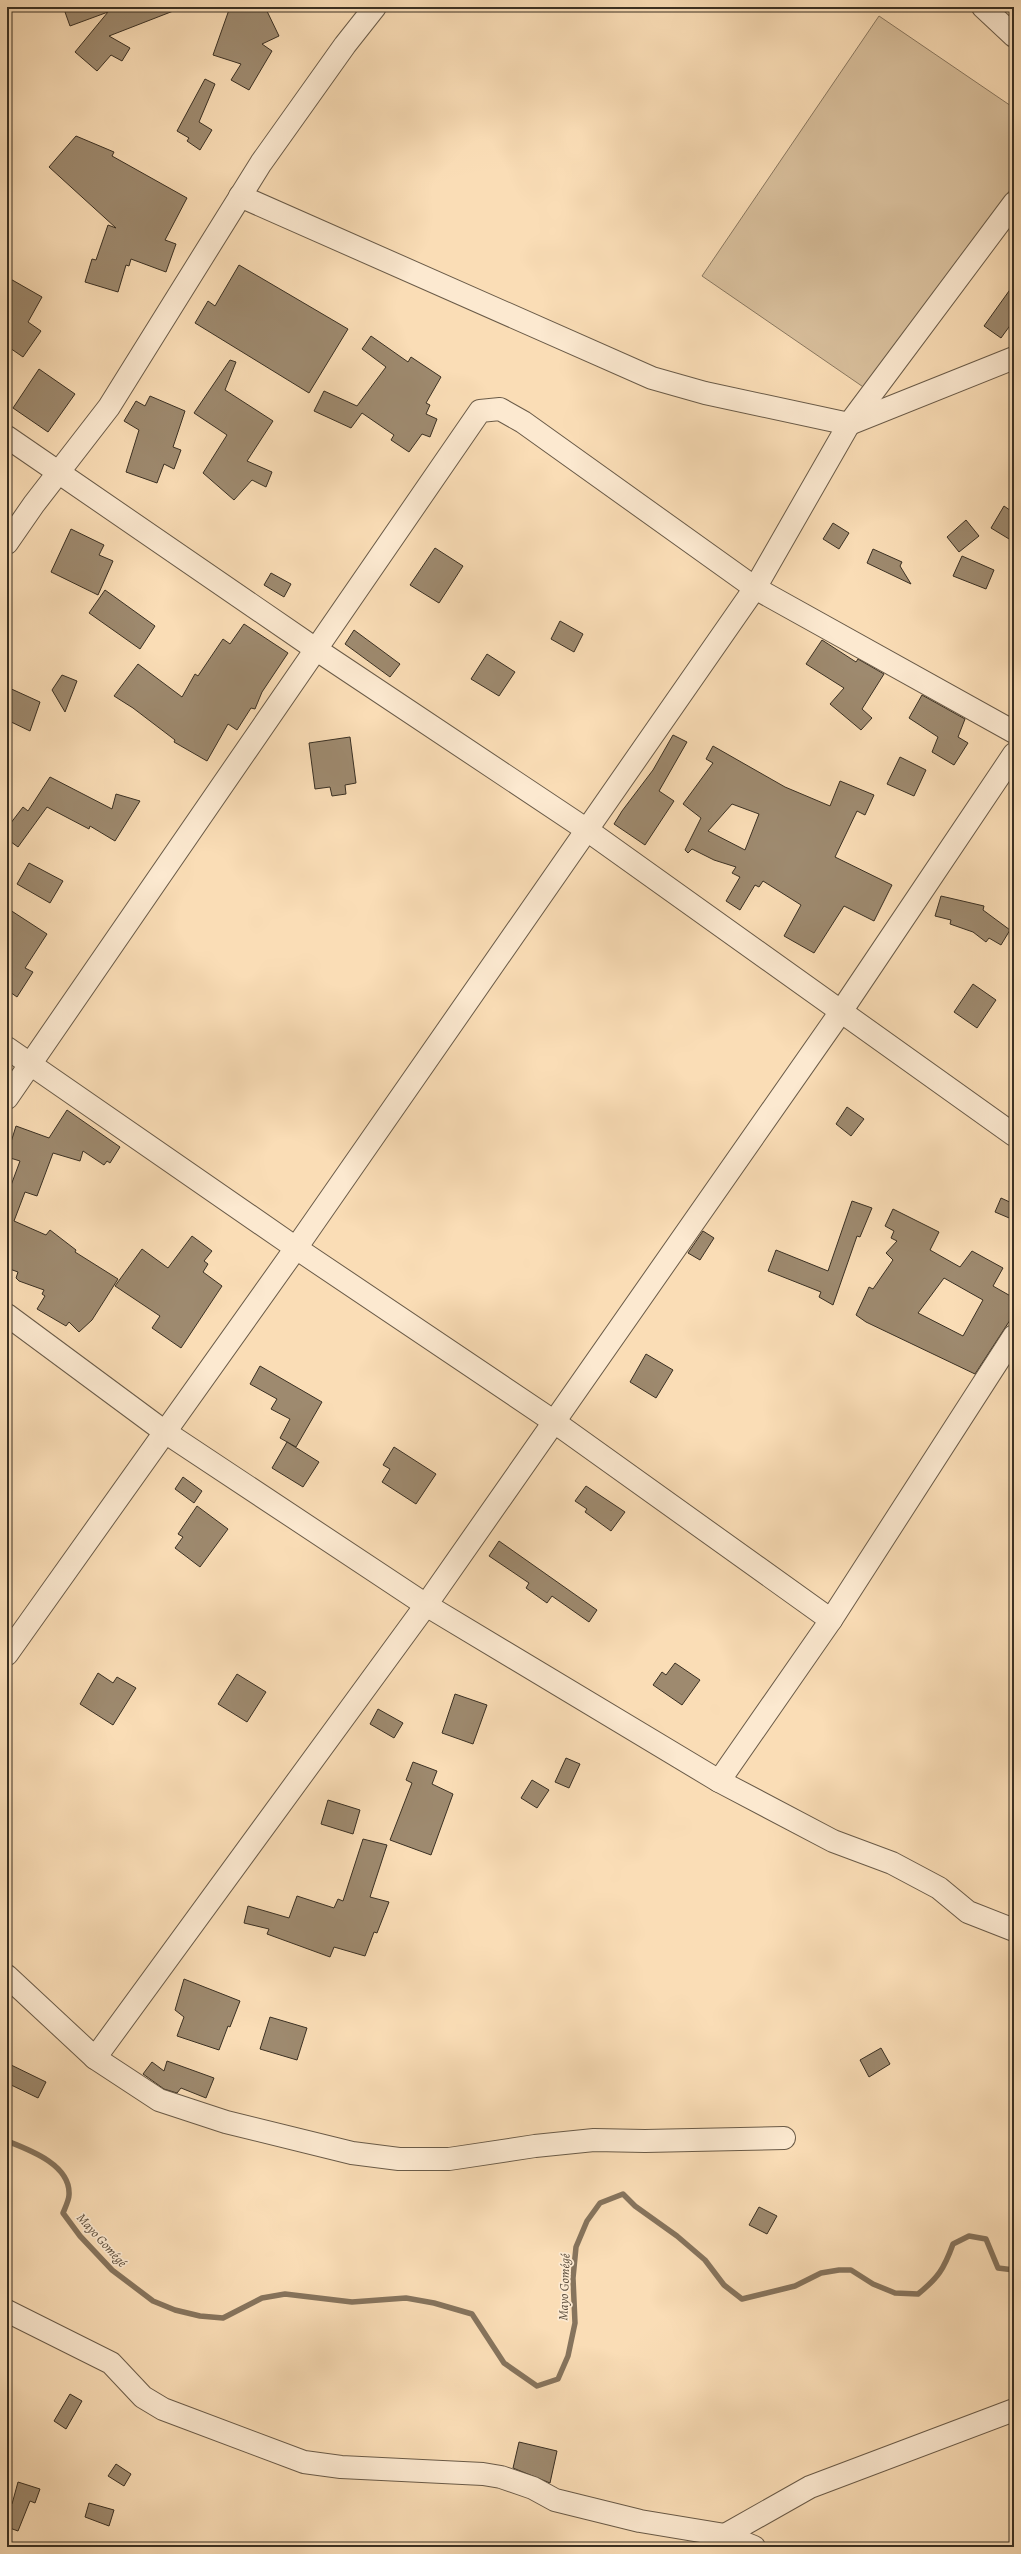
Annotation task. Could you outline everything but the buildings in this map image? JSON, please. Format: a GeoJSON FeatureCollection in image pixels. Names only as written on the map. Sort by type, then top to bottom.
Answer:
{"type":"FeatureCollection","features":[{"type":"Feature","properties":{"kind":"street"},"geometry":{"type":"LineString","coordinates":[[7,543],[58,473],[109,408],[261,163],[340,51],[375,7]]}},
{"type":"Feature","properties":{"kind":"street"},"geometry":{"type":"LineString","coordinates":[[983,7],[1014,36]]}},
{"type":"Feature","properties":{"kind":"street"},"geometry":{"type":"LineString","coordinates":[[240,196],[652,378],[705,393],[849,424],[1014,358]]}},
{"type":"Feature","properties":{"kind":"street"},"geometry":{"type":"LineString","coordinates":[[7,1654],[296,1248],[755,588],[849,424],[1014,203]]}},
{"type":"Feature","properties":{"kind":"street"},"geometry":{"type":"LineString","coordinates":[[7,1098],[317,650],[480,411],[500,409],[524,422],[755,588],[1014,732]]}},
{"type":"Feature","properties":{"kind":"street"},"geometry":{"type":"LineString","coordinates":[[7,437],[317,650],[587,830],[842,1010],[1014,1135]]}},
{"type":"Feature","properties":{"kind":"street"},"geometry":{"type":"LineString","coordinates":[[95,2058],[426,1605],[553,1421],[842,1010],[1014,754]]}},
{"type":"Feature","properties":{"kind":"street"},"geometry":{"type":"LineString","coordinates":[[7,1048],[296,1248],[553,1421],[831,1620]]}},
{"type":"Feature","properties":{"kind":"street"},"geometry":{"type":"LineString","coordinates":[[7,1315],[165,1432],[426,1605],[719,1782],[833,1841],[892,1863],[939,1888],[968,1912],[1014,1930]]}},
{"type":"Feature","properties":{"kind":"street"},"geometry":{"type":"LineString","coordinates":[[719,1782],[831,1620],[1014,1336]]}},
{"type":"Feature","properties":{"kind":"street"},"geometry":{"type":"LineString","coordinates":[[7,1976],[95,2058],[159,2100],[226,2122],[345,2151],[399,2159],[449,2159],[534,2146],[594,2140],[645,2141],[784,2138]]}},
{"type":"Feature","properties":{"kind":"street"},"geometry":{"type":"LineString","coordinates":[[7,2311],[111,2363],[143,2397],[163,2409],[304,2462],[341,2467],[501,2477],[533,2488],[555,2500],[640,2521],[725,2535],[754,2547]]}},
{"type":"Feature","properties":{"kind":"street"},"geometry":{"type":"LineString","coordinates":[[725,2535],[810,2487],[1014,2410]]}},
{"type":"Feature","properties":{"kind":"shaded area"},"geometry":{"type":"Polygon","coordinates":[[[879,16],[1014,108],[1014,184],[872,393],[702,276],[879,16]]]}},
{"type":"Feature","properties":{"kind":"waterway","name":"Mayo Gomégé"},"geometry":{"type":"LineString","coordinates":[[7,2141],[37,2154],[56,2167],[68,2184],[69,2197],[63,2213],[80,2236],[112,2270],[153,2301],[175,2310],[200,2316],[223,2318],[262,2298],[285,2294],[352,2302],[406,2298],[434,2303],[472,2314],[504,2363],[537,2386],[558,2379],[568,2356],[575,2323],[573,2278],[576,2247],[587,2221],[600,2203],[623,2194],[635,2206],[677,2236],[705,2260],[724,2285],[742,2299],[795,2286],[821,2273],[839,2270],[851,2270],[873,2284],[895,2293],[918,2294],[931,2283],[940,2272],[947,2260],[953,2244],[969,2236],[986,2239],[998,2268],[1014,2270]]}}]}
